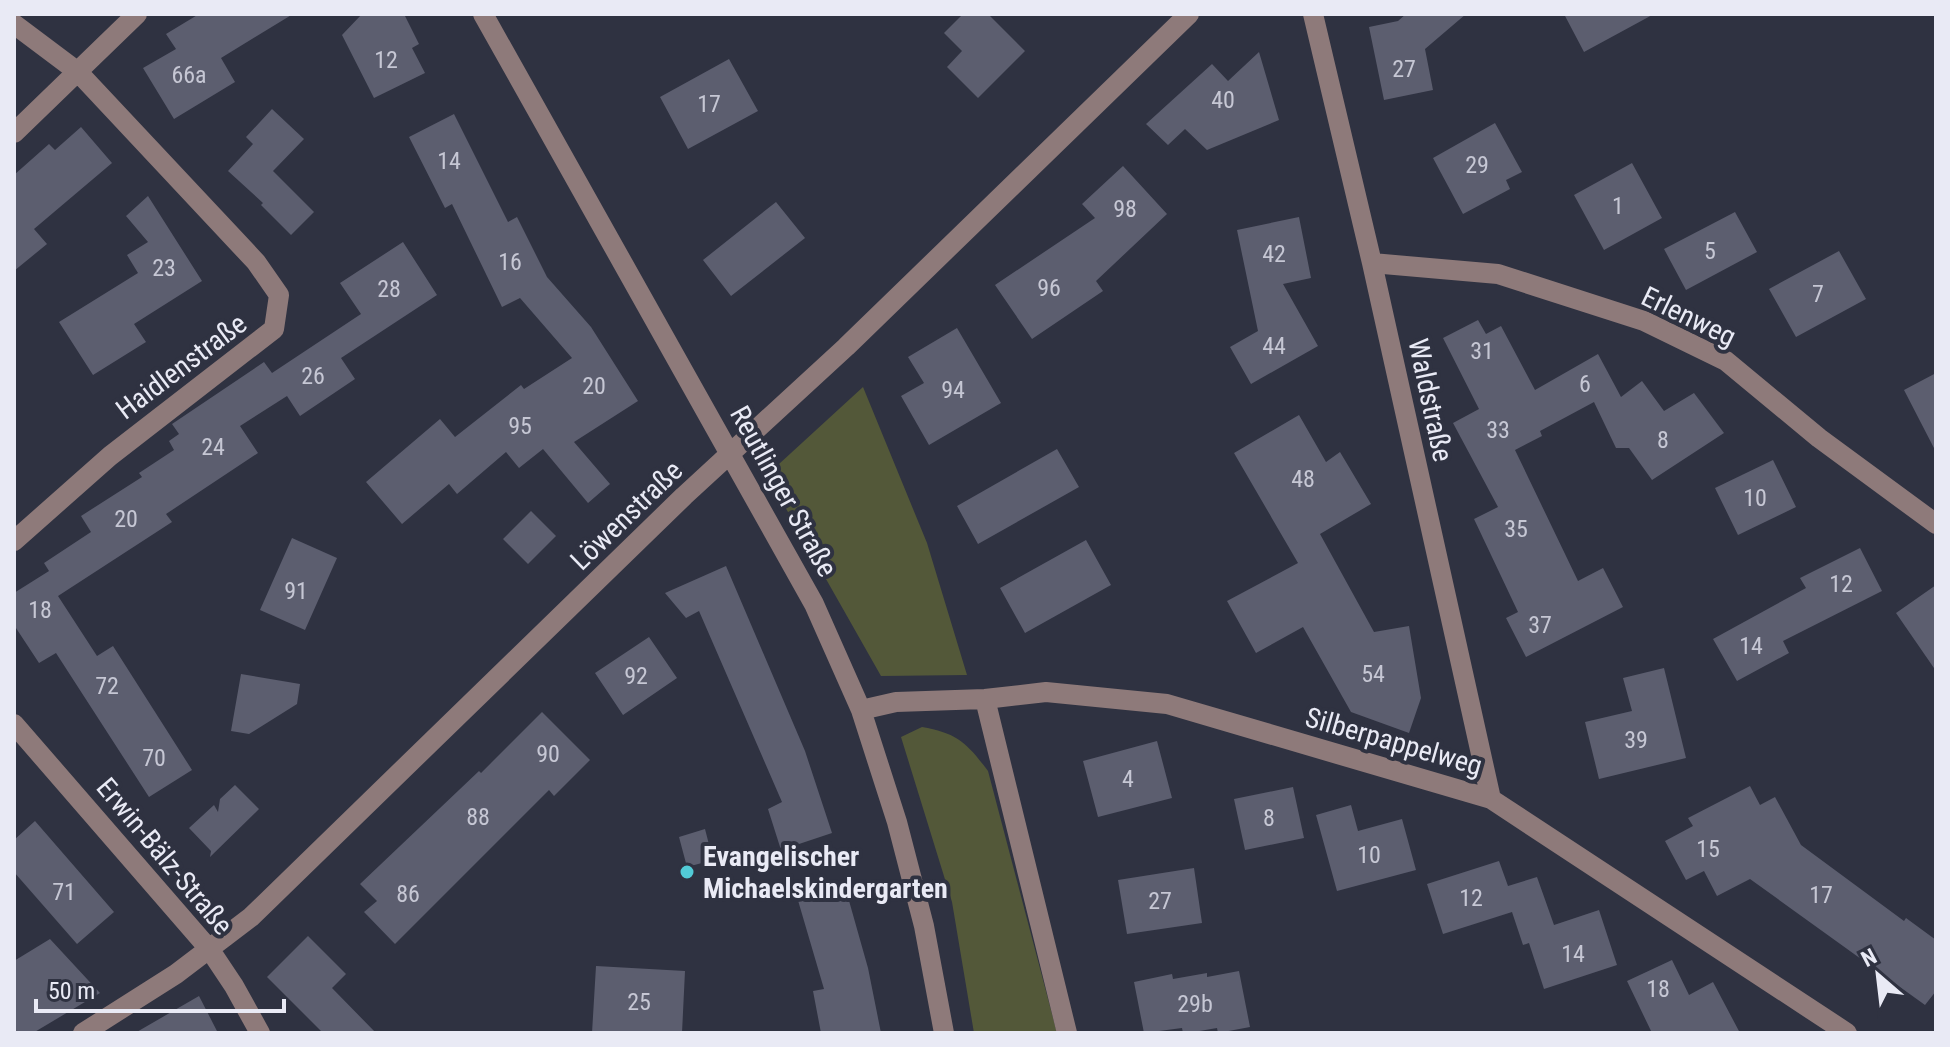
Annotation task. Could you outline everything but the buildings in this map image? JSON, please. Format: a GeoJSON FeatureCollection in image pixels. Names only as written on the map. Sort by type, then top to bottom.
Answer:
{"type":"FeatureCollection","features":[{"type":"Feature","properties":{"kind":"street"},"geometry":{"type":"LineString","coordinates":[[14,133],[137,14]]}},
{"type":"Feature","properties":{"kind":"street","name":"Reutlinger Straße"},"geometry":{"type":"LineString","coordinates":[[483,14],[814,604],[861,710],[897,822],[921,911],[944,1033]]}},
{"type":"Feature","properties":{"kind":"street","name":"Löwenstraße"},"geometry":{"type":"LineString","coordinates":[[83,1033],[210,950],[251,917],[1189,14]]}},
{"type":"Feature","properties":{"kind":"street","name":"Waldstraße"},"geometry":{"type":"LineString","coordinates":[[1313,14],[1372,263],[1491,799]]}},
{"type":"Feature","properties":{"kind":"street"},"geometry":{"type":"LineString","coordinates":[[14,24],[78,72]]}},
{"type":"Feature","properties":{"kind":"street","name":"Haidlenstraße"},"geometry":{"type":"LineString","coordinates":[[14,541],[110,456],[274,329],[279,295],[256,262],[78,72]]}},
{"type":"Feature","properties":{"kind":"street","name":"Erlenweg"},"geometry":{"type":"LineString","coordinates":[[1372,263],[1498,274],[1644,321],[1726,361],[1819,438],[1936,524]]}},
{"type":"Feature","properties":{"kind":"street","name":"Silberpappelweg"},"geometry":{"type":"LineString","coordinates":[[861,710],[896,702],[985,699],[1046,692],[1167,704],[1491,799],[1847,1033]]}},
{"type":"Feature","properties":{"kind":"street"},"geometry":{"type":"LineString","coordinates":[[985,699],[1067,1033]]}},
{"type":"Feature","properties":{"kind":"street","name":"Erwin-Bälz-Straße"},"geometry":{"type":"LineString","coordinates":[[14,724],[210,950],[260,1033]]}},
{"type":"Feature","properties":{"kind":"green space"},"geometry":{"type":"Polygon","coordinates":[[[863,387],[927,543],[967,675],[881,676],[767,475],[863,387]]]}},
{"type":"Feature","properties":{"kind":"green space"},"geometry":{"type":"Polygon","coordinates":[[[922,727],[953,736],[974,753],[988,771],[1057,1033],[974,1033],[952,902],[901,737],[922,727]]]}},
{"type":"Feature","properties":{"kind":"place","name":"Evangelischer Michaelskindergarten"},"geometry":{"type":"Point","coordinates":[687,872]}}]}
